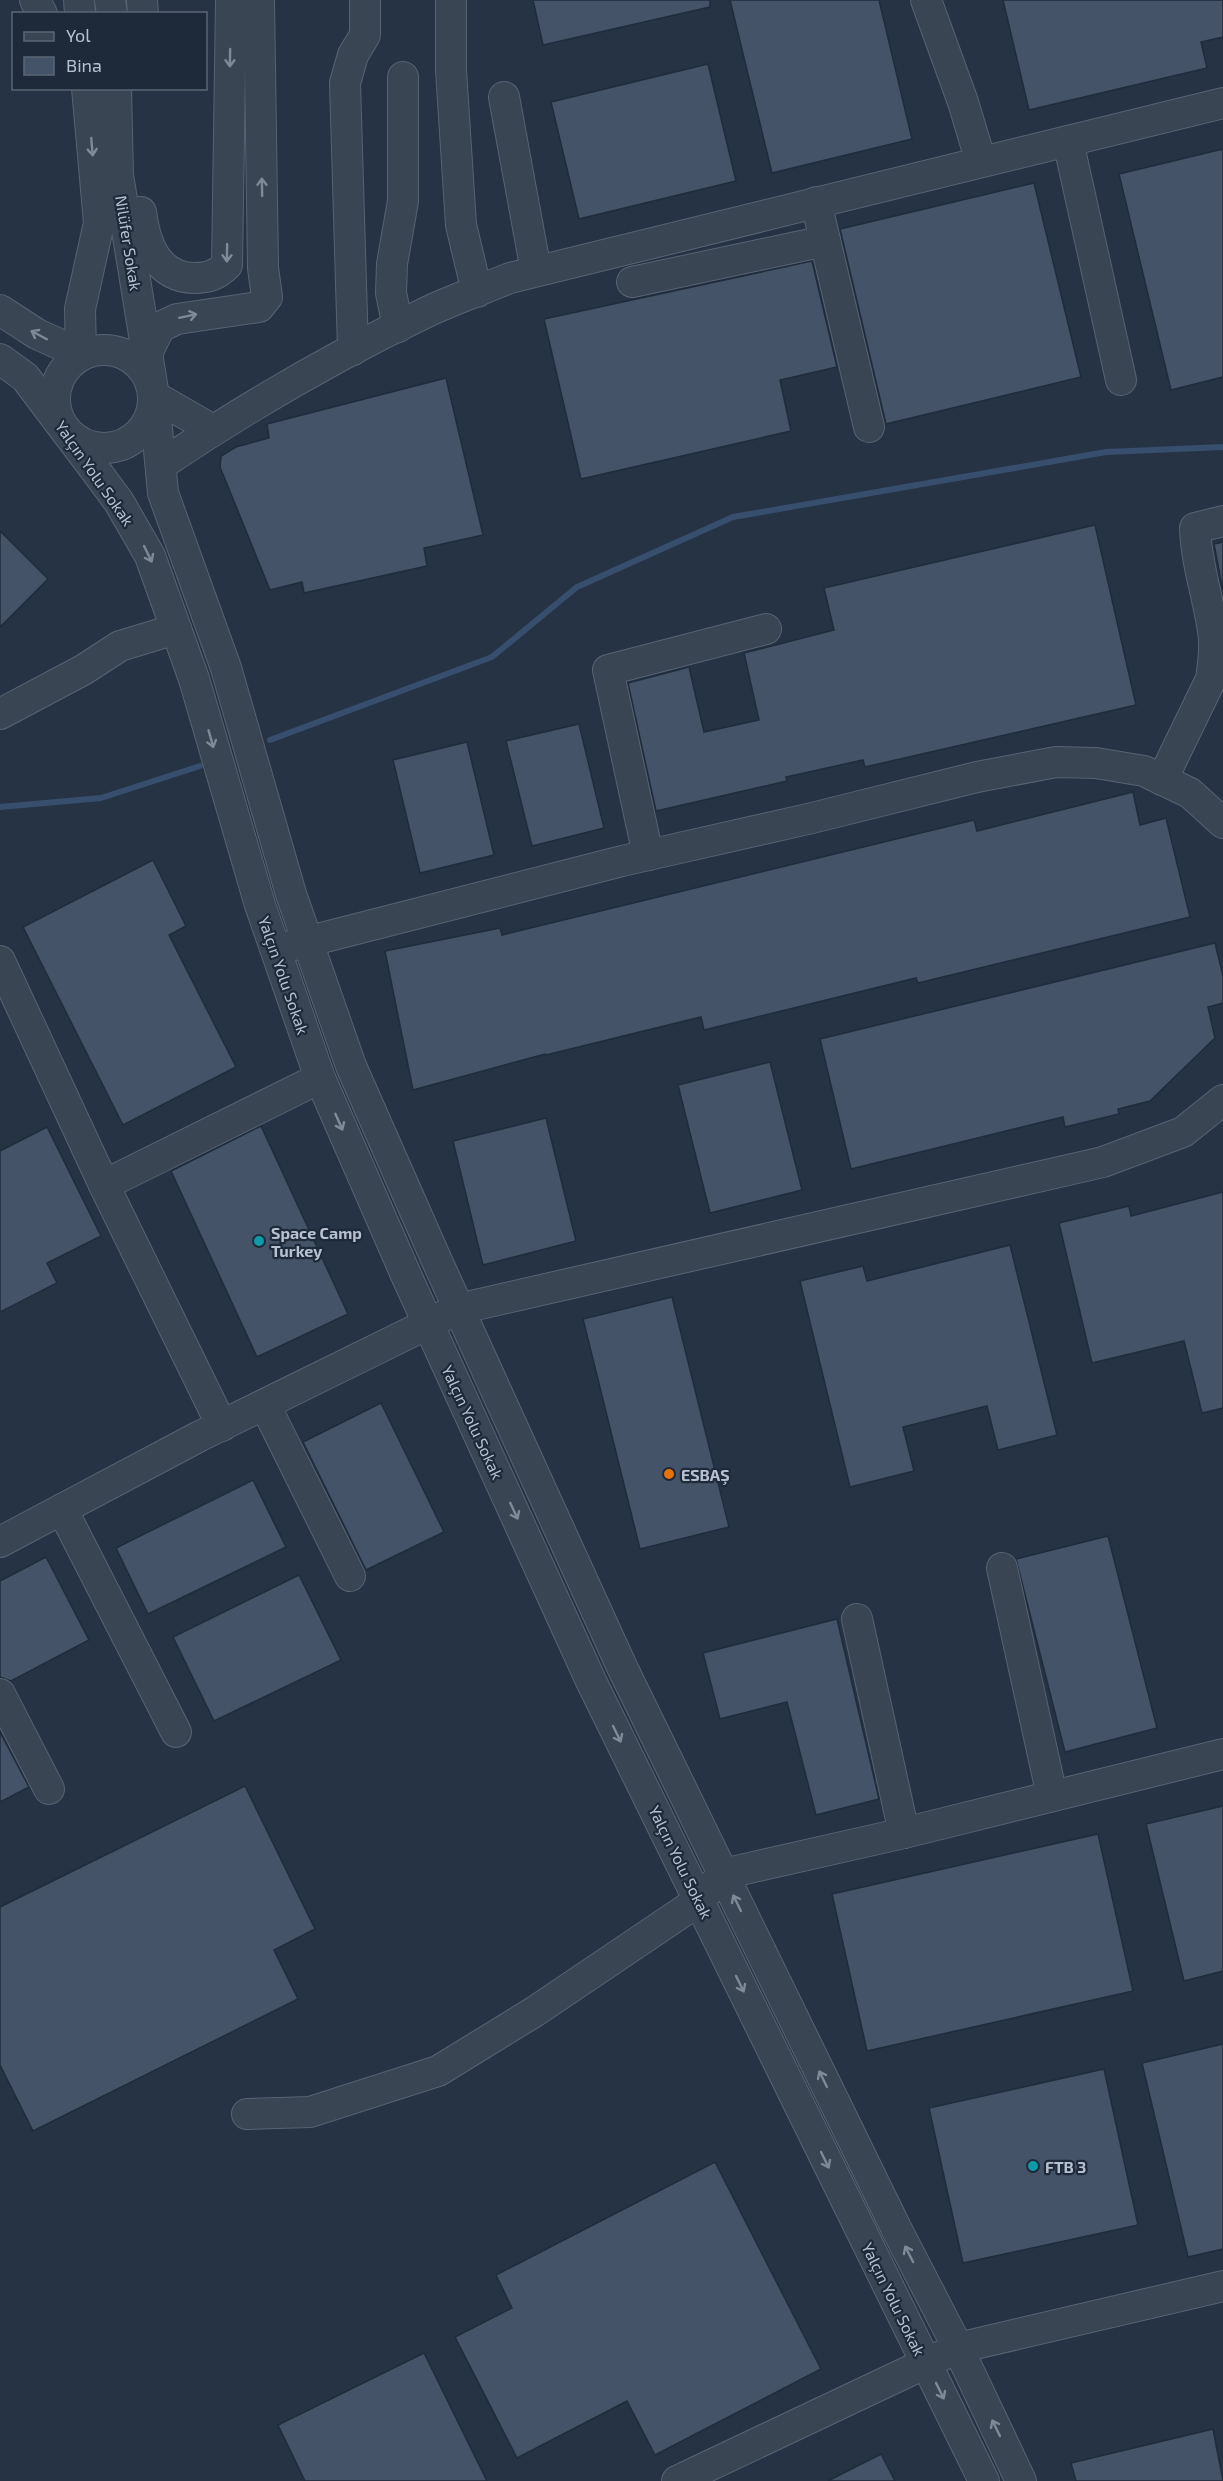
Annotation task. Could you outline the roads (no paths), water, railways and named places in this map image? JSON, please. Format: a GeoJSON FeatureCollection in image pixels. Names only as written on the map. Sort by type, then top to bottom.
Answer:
{"type":"FeatureCollection","features":[{"type":"Feature","properties":{"kind":"street"},"geometry":{"type":"LineString","coordinates":[[135,90],[132,104],[146,240],[156,259],[172,274],[207,278],[219,273],[227,265],[231,0]]}},
{"type":"Feature","properties":{"kind":"street"},"geometry":{"type":"LineString","coordinates":[[147,352],[160,327],[177,319],[259,308],[267,297],[263,268],[259,0]]}},
{"type":"Feature","properties":{"kind":"street"},"geometry":{"type":"LineString","coordinates":[[353,350],[345,83],[353,55],[365,35],[365,0]]}},
{"type":"Feature","properties":{"kind":"street"},"geometry":{"type":"LineString","coordinates":[[452,0],[451,70],[461,225],[477,292]]}},
{"type":"Feature","properties":{"kind":"street"},"geometry":{"type":"LineString","coordinates":[[926,0],[963,102],[981,162]]}},
{"type":"Feature","properties":{"kind":"street"},"geometry":{"type":"LineString","coordinates":[[398,327],[391,293],[392,264],[404,201],[403,76]]}},
{"type":"Feature","properties":{"kind":"street","name":"Nilüfer Sokak"},"geometry":{"type":"LineString","coordinates":[[116,90],[118,175],[154,396]]}},
{"type":"Feature","properties":{"kind":"street","name":"Nilüfer Sokak"},"geometry":{"type":"LineString","coordinates":[[81,354],[80,309],[99,223],[85,95]]}},
{"type":"Feature","properties":{"kind":"street"},"geometry":{"type":"LineString","coordinates":[[504,97],[536,271]]}},
{"type":"Feature","properties":{"kind":"street"},"geometry":{"type":"LineString","coordinates":[[162,464],[213,430],[308,374],[430,311],[510,278],[1223,103]]}},
{"type":"Feature","properties":{"kind":"street"},"geometry":{"type":"LineString","coordinates":[[1068,141],[1121,380]]}},
{"type":"Feature","properties":{"kind":"street"},"geometry":{"type":"LineString","coordinates":[[816,202],[869,427]]}},
{"type":"Feature","properties":{"kind":"street"},"geometry":{"type":"LineString","coordinates":[[632,282],[825,241]]}},
{"type":"Feature","properties":{"kind":"street"},"geometry":{"type":"LineString","coordinates":[[0,310],[37,334],[81,354]]}},
{"type":"Feature","properties":{"kind":"street"},"geometry":{"type":"LineString","coordinates":[[97,349],[113,350],[129,355],[146,373],[154,396],[152,412],[145,427],[134,439],[119,446],[103,448],[87,446],[73,438],[62,426],[56,410],[55,394],[59,378],[68,364],[81,354],[97,349]]}},
{"type":"Feature","properties":{"kind":"street","name":"Yalçın Yolu Sokak"},"geometry":{"type":"LineString","coordinates":[[0,358],[25,377],[119,502],[150,556],[194,679],[260,905],[320,1078],[591,1681],[984,2481]]}},
{"type":"Feature","properties":{"kind":"street"},"geometry":{"type":"LineString","coordinates":[[154,396],[213,430]]}},
{"type":"Feature","properties":{"kind":"street","name":"Yalçın Yolu Sokak"},"geometry":{"type":"LineString","coordinates":[[154,396],[163,493],[226,668],[291,894],[351,1066],[458,1309],[622,1667],[896,2228],[958,2348],[1021,2481]]}},
{"type":"Feature","properties":{"kind":"street"},"geometry":{"type":"LineString","coordinates":[[1162,780],[1212,678],[1214,633],[1196,547],[1195,528],[1223,521]]}},
{"type":"Feature","properties":{"kind":"street"},"geometry":{"type":"LineString","coordinates":[[0,714],[82,670],[120,646],[176,629]]}},
{"type":"Feature","properties":{"kind":"street"},"geometry":{"type":"LineString","coordinates":[[648,855],[608,670],[766,629]]}},
{"type":"Feature","properties":{"kind":"street"},"geometry":{"type":"LineString","coordinates":[[276,951],[308,940],[648,855],[812,818],[977,777],[1056,762],[1096,763],[1144,771],[1190,793],[1223,823]]}},
{"type":"Feature","properties":{"kind":"street"},"geometry":{"type":"LineString","coordinates":[[0,961],[104,1185],[222,1426]]}},
{"type":"Feature","properties":{"kind":"street"},"geometry":{"type":"LineString","coordinates":[[104,1185],[320,1078]]}},
{"type":"Feature","properties":{"kind":"street"},"geometry":{"type":"LineString","coordinates":[[0,1542],[222,1426],[458,1309],[1102,1162],[1183,1132],[1223,1100]]}},
{"type":"Feature","properties":{"kind":"street"},"geometry":{"type":"LineString","coordinates":[[265,1405],[350,1576]]}},
{"type":"Feature","properties":{"kind":"street"},"geometry":{"type":"LineString","coordinates":[[62,1509],[176,1732]]}},
{"type":"Feature","properties":{"kind":"street"},"geometry":{"type":"LineString","coordinates":[[1002,1568],[1053,1796]]}},
{"type":"Feature","properties":{"kind":"street"},"geometry":{"type":"LineString","coordinates":[[858,1619],[904,1833]]}},
{"type":"Feature","properties":{"kind":"street"},"geometry":{"type":"LineString","coordinates":[[0,1694],[49,1789]]}},
{"type":"Feature","properties":{"kind":"street"},"geometry":{"type":"LineString","coordinates":[[247,2114],[310,2112],[438,2071],[534,2012],[700,1900],[723,1874],[904,1833],[1223,1754]]}},
{"type":"Feature","properties":{"kind":"street"},"geometry":{"type":"LineString","coordinates":[[677,2481],[958,2348],[1223,2286]]}},
{"type":"Feature","properties":{"kind":"waterway"},"geometry":{"type":"LineString","coordinates":[[270,740],[492,657],[577,587],[733,517],[1106,452],[1223,447]]}},
{"type":"Feature","properties":{"kind":"waterway"},"geometry":{"type":"LineString","coordinates":[[0,807],[101,798],[200,766]]}},
{"type":"Feature","properties":{"kind":"place","name":"Space Camp Turkey"},"geometry":{"type":"Point","coordinates":[259,1241]}},
{"type":"Feature","properties":{"kind":"place","name":"ESBAŞ"},"geometry":{"type":"Point","coordinates":[669,1474]}},
{"type":"Feature","properties":{"kind":"place","name":"FTB 3"},"geometry":{"type":"Point","coordinates":[1033,2166]}}]}
